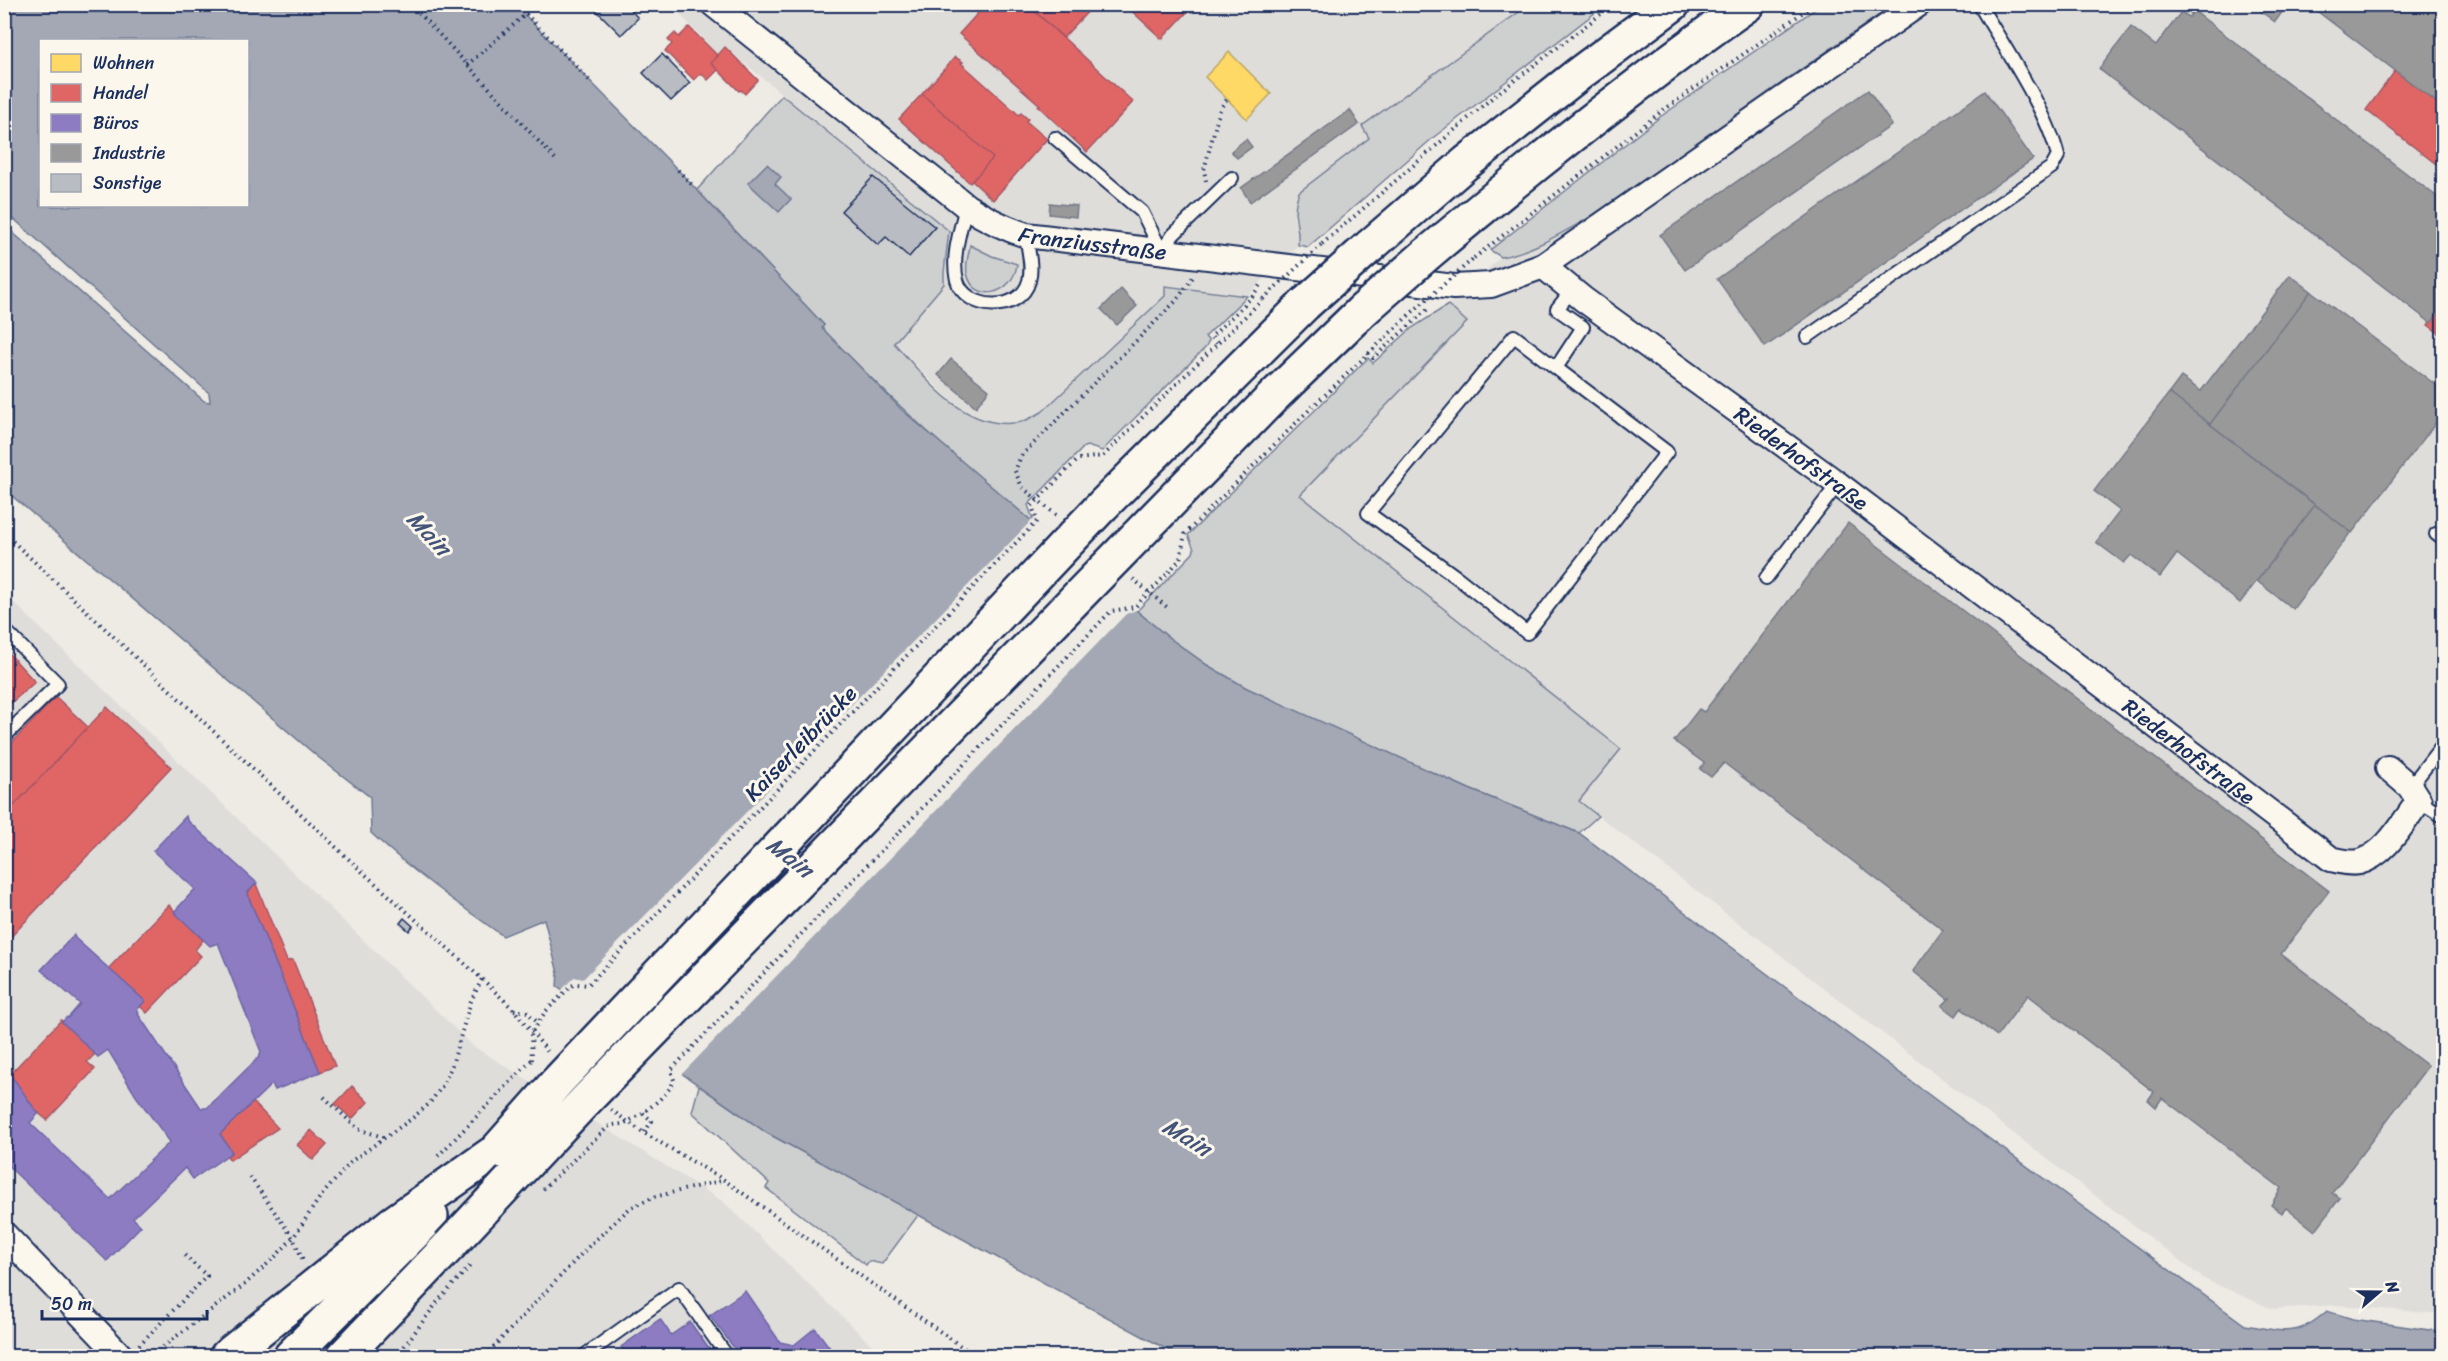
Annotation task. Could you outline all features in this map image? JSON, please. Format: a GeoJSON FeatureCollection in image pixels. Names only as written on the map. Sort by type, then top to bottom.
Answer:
{"type":"FeatureCollection","features":[{"type":"Feature","properties":{"kind":"highway"},"geometry":{"type":"LineString","coordinates":[[291,1356],[496,1151],[557,1082],[1102,506],[1305,304],[1466,163],[1580,73],[1673,4]]}},
{"type":"Feature","properties":{"kind":"highway"},"geometry":{"type":"LineString","coordinates":[[368,1356],[463,1252],[603,1083],[1271,399],[1362,311],[1427,254],[1546,156],[1748,4]]}},
{"type":"Feature","properties":{"kind":"highway"},"geometry":{"type":"LineString","coordinates":[[227,1356],[393,1223],[496,1151]]}},
{"type":"Feature","properties":{"kind":"highway"},"geometry":{"type":"LineString","coordinates":[[344,1356],[463,1252]]}},
{"type":"Feature","properties":{"kind":"street","name":"Franziusstraße"},"geometry":{"type":"LineString","coordinates":[[713,4],[966,206],[986,220],[1026,235],[1454,287],[1491,285],[1543,266]]}},
{"type":"Feature","properties":{"kind":"street"},"geometry":{"type":"LineString","coordinates":[[1543,266],[1919,4]]}},
{"type":"Feature","properties":{"kind":"street","name":"Riederhofstraße"},"geometry":{"type":"LineString","coordinates":[[1543,266],[1572,290],[1838,484],[2331,860],[2358,862],[2370,858],[2386,845],[2414,794]]}},
{"type":"Feature","properties":{"kind":"street"},"geometry":{"type":"LineString","coordinates":[[2388,768],[2414,794]]}},
{"type":"Feature","properties":{"kind":"street"},"geometry":{"type":"LineString","coordinates":[[5,1236],[128,1352]]}},
{"type":"Feature","properties":{"kind":"lane"},"geometry":{"type":"LineString","coordinates":[[1807,337],[2052,167],[2058,156],[2054,140],[2031,95],[1979,4]]}},
{"type":"Feature","properties":{"kind":"lane"},"geometry":{"type":"LineString","coordinates":[[1055,138],[1142,212],[1162,252]]}},
{"type":"Feature","properties":{"kind":"lane"},"geometry":{"type":"LineString","coordinates":[[1162,252],[1173,235],[1232,178]]}},
{"type":"Feature","properties":{"kind":"lane"},"geometry":{"type":"LineString","coordinates":[[966,206],[955,266],[961,290],[970,299],[982,304],[994,304],[1011,301],[1022,294],[1029,282],[1030,269],[1026,235]]}},
{"type":"Feature","properties":{"kind":"lane"},"geometry":{"type":"LineString","coordinates":[[1556,368],[1583,327],[1557,309],[1572,290]]}},
{"type":"Feature","properties":{"kind":"lane"},"geometry":{"type":"LineString","coordinates":[[1514,336],[1556,368],[1667,452],[1527,633],[1458,578],[1368,513],[1514,336]]}},
{"type":"Feature","properties":{"kind":"lane"},"geometry":{"type":"LineString","coordinates":[[1766,578],[1838,484]]}},
{"type":"Feature","properties":{"kind":"lane"},"geometry":{"type":"LineString","coordinates":[[4,629],[58,684],[4,737]]}},
{"type":"Feature","properties":{"kind":"lane"},"geometry":{"type":"LineString","coordinates":[[2444,743],[2414,794],[2444,817]]}},
{"type":"Feature","properties":{"kind":"lane"},"geometry":{"type":"LineString","coordinates":[[584,1356],[679,1288],[727,1356]]}},
{"type":"Feature","properties":{"kind":"path"},"geometry":{"type":"LineString","coordinates":[[411,4],[557,161]]}},
{"type":"Feature","properties":{"kind":"path"},"geometry":{"type":"LineString","coordinates":[[467,64],[538,4]]}},
{"type":"Feature","properties":{"kind":"path"},"geometry":{"type":"LineString","coordinates":[[1252,297],[1211,337],[1217,343],[1322,244],[1494,97],[1614,4]]}},
{"type":"Feature","properties":{"kind":"path"},"geometry":{"type":"LineString","coordinates":[[540,1192],[608,1127],[621,1124],[643,1113],[673,1085],[671,1070],[1111,610],[1134,607],[1169,572],[1180,559],[1185,534],[1368,353],[1474,258],[1662,111],[1815,4]]}},
{"type":"Feature","properties":{"kind":"path"},"geometry":{"type":"LineString","coordinates":[[526,15],[589,80]]}},
{"type":"Feature","properties":{"kind":"path"},"geometry":{"type":"LineString","coordinates":[[1214,195],[1206,181],[1204,170],[1220,109],[1227,99]]}},
{"type":"Feature","properties":{"kind":"path"},"geometry":{"type":"LineString","coordinates":[[678,170],[693,186]]}},
{"type":"Feature","properties":{"kind":"path"},"geometry":{"type":"LineString","coordinates":[[1059,517],[1022,487],[1015,471],[1021,456],[1177,300],[1207,257]]}},
{"type":"Feature","properties":{"kind":"path"},"geometry":{"type":"LineString","coordinates":[[1368,353],[1373,358],[1409,325]]}},
{"type":"Feature","properties":{"kind":"path","name":"Kaiserleibrücke"},"geometry":{"type":"LineString","coordinates":[[538,1023],[546,1011],[571,986],[588,985],[1029,530],[1037,521],[1032,506],[1066,471],[1079,459],[1103,456],[1217,343]]}},
{"type":"Feature","properties":{"kind":"path"},"geometry":{"type":"LineString","coordinates":[[4,533],[349,859],[482,979],[514,1010],[553,1057]]}},
{"type":"Feature","properties":{"kind":"path"},"geometry":{"type":"LineString","coordinates":[[1132,578],[1168,608]]}},
{"type":"Feature","properties":{"kind":"path"},"geometry":{"type":"LineString","coordinates":[[155,1356],[244,1285],[293,1238],[320,1197],[352,1160],[411,1120],[429,1104],[443,1085],[452,1065],[471,1001],[482,979]]}},
{"type":"Feature","properties":{"kind":"path"},"geometry":{"type":"LineString","coordinates":[[514,1010],[527,1012],[538,1023],[531,1033],[532,1060]]}},
{"type":"Feature","properties":{"kind":"path"},"geometry":{"type":"LineString","coordinates":[[324,1097],[358,1129],[384,1137]]}},
{"type":"Feature","properties":{"kind":"path"},"geometry":{"type":"LineString","coordinates":[[606,1106],[644,1133],[724,1180],[975,1356]]}},
{"type":"Feature","properties":{"kind":"path"},"geometry":{"type":"LineString","coordinates":[[643,1113],[652,1121],[644,1133]]}},
{"type":"Feature","properties":{"kind":"path"},"geometry":{"type":"LineString","coordinates":[[250,1177],[293,1238],[303,1260]]}},
{"type":"Feature","properties":{"kind":"path"},"geometry":{"type":"LineString","coordinates":[[485,1356],[589,1246],[630,1208],[654,1197],[724,1180]]}},
{"type":"Feature","properties":{"kind":"path"},"geometry":{"type":"LineString","coordinates":[[397,1356],[440,1300],[463,1252]]}},
{"type":"Feature","properties":{"kind":"path"},"geometry":{"type":"LineString","coordinates":[[128,1352],[207,1276],[182,1253]]}},
{"type":"Feature","properties":{"kind":"shaded area"},"geometry":{"type":"Polygon","coordinates":[[[1530,4],[1605,5],[1434,137],[1308,247],[1298,245],[1295,208],[1299,192],[1369,138],[1362,126],[1530,4]]]}},
{"type":"Feature","properties":{"kind":"shaded area"},"geometry":{"type":"Polygon","coordinates":[[[671,5],[1530,5],[1362,126],[1370,138],[1299,192],[1294,219],[1299,233],[1298,245],[1247,296],[1165,286],[1166,295],[1042,413],[1022,422],[999,424],[977,418],[957,407],[894,343],[944,284],[948,230],[726,48],[718,55],[671,5]]]}},
{"type":"Feature","properties":{"kind":"shaded area"},"geometry":{"type":"Polygon","coordinates":[[[1821,5],[1893,5],[1589,218],[1524,251],[1501,257],[1490,250],[1660,117],[1821,5]]]}},
{"type":"Feature","properties":{"kind":"shaded area"},"geometry":{"type":"Polygon","coordinates":[[[1893,5],[2443,5],[2443,1314],[2337,1305],[2272,1309],[2204,1279],[1579,801],[1620,749],[1300,495],[1467,322],[1448,305],[1501,257],[1517,254],[1589,218],[1893,5]]]}},
{"type":"Feature","properties":{"kind":"shaded area"},"geometry":{"type":"Polygon","coordinates":[[[782,95],[949,231],[944,284],[894,343],[949,400],[982,419],[1001,423],[1021,422],[1042,412],[1165,296],[1165,286],[1247,296],[1205,337],[1209,341],[1206,347],[1102,451],[1084,447],[1028,505],[1033,519],[1030,522],[949,452],[871,378],[821,327],[824,325],[697,190],[782,95]]]}},
{"type":"Feature","properties":{"kind":"shaded area"},"geometry":{"type":"Polygon","coordinates":[[[970,245],[992,256],[1017,264],[1009,283],[994,292],[985,293],[977,290],[967,273],[970,245]]]}},
{"type":"Feature","properties":{"kind":"shaded area"},"geometry":{"type":"Polygon","coordinates":[[[1448,305],[1467,322],[1300,495],[1621,749],[1579,801],[1598,816],[1579,833],[1469,789],[1246,688],[1207,665],[1137,611],[1193,553],[1194,549],[1188,535],[1368,358],[1373,363],[1412,328],[1448,305]]]}},
{"type":"Feature","properties":{"kind":"shaded area"},"geometry":{"type":"Polygon","coordinates":[[[4,593],[473,1046],[724,1202],[883,1356],[5,1356],[4,593]]]}},
{"type":"Feature","properties":{"kind":"shaded area"},"geometry":{"type":"Polygon","coordinates":[[[699,1086],[767,1133],[919,1214],[882,1264],[869,1261],[866,1265],[766,1188],[769,1183],[692,1112],[699,1086]]]}},
{"type":"Feature","properties":{"kind":"water","name":"Main"},"geometry":{"type":"Polygon","coordinates":[[[5,5],[515,5],[678,170],[824,325],[822,328],[902,410],[1168,637],[1207,665],[1247,688],[1469,789],[1579,833],[1936,1100],[2245,1325],[2289,1331],[2306,1326],[2327,1311],[2353,1319],[2443,1332],[2443,1356],[1179,1356],[767,1133],[557,986],[558,973],[544,919],[503,936],[419,874],[371,833],[370,797],[318,757],[5,490],[4,225],[204,401],[210,402],[209,393],[5,211],[5,5]]]}},
{"type":"Feature","properties":{"kind":"water"},"geometry":{"type":"Polygon","coordinates":[[[767,164],[781,177],[775,184],[791,199],[779,212],[748,183],[767,164]]]}},
{"type":"Feature","properties":{"kind":"pier"},"geometry":{"type":"Polygon","coordinates":[[[1032,520],[1139,609],[1126,614],[680,1076],[560,992],[574,977],[583,979],[1032,520]]]}},
{"type":"Feature","properties":{"kind":"building: Wohnen"},"geometry":{"type":"Polygon","coordinates":[[[1229,52],[1271,94],[1247,119],[1205,77],[1229,52]]]}},
{"type":"Feature","properties":{"kind":"building: Handel"},"geometry":{"type":"Polygon","coordinates":[[[986,4],[1027,4],[1133,102],[1087,152],[1038,106],[1040,105],[959,34],[986,4]]]}},
{"type":"Feature","properties":{"kind":"building: Handel"},"geometry":{"type":"Polygon","coordinates":[[[1027,4],[1091,4],[1093,6],[1063,38],[1027,4]]]}},
{"type":"Feature","properties":{"kind":"building: Handel"},"geometry":{"type":"Polygon","coordinates":[[[1124,4],[1187,4],[1191,8],[1162,39],[1124,4]]]}},
{"type":"Feature","properties":{"kind":"building: Handel"},"geometry":{"type":"Polygon","coordinates":[[[689,27],[718,56],[711,63],[718,70],[708,80],[701,73],[694,80],[665,51],[672,44],[668,40],[675,33],[679,37],[689,27]]]}},
{"type":"Feature","properties":{"kind":"building: Handel"},"geometry":{"type":"Polygon","coordinates":[[[725,47],[758,80],[745,94],[739,91],[711,63],[725,47]]]}},
{"type":"Feature","properties":{"kind":"building: Handel"},"geometry":{"type":"Polygon","coordinates":[[[955,57],[1019,115],[1021,113],[1028,119],[1026,121],[1047,139],[993,200],[972,181],[993,158],[922,94],[955,57]]]}},
{"type":"Feature","properties":{"kind":"building: Handel"},"geometry":{"type":"Polygon","coordinates":[[[2395,71],[2444,108],[2444,170],[2366,110],[2395,71]]]}},
{"type":"Feature","properties":{"kind":"building: Handel"},"geometry":{"type":"Polygon","coordinates":[[[922,94],[993,158],[970,183],[899,119],[922,94]]]}},
{"type":"Feature","properties":{"kind":"building: Handel"},"geometry":{"type":"Polygon","coordinates":[[[2444,306],[2444,337],[2428,325],[2444,306]]]}},
{"type":"Feature","properties":{"kind":"building: Handel"},"geometry":{"type":"Polygon","coordinates":[[[4,648],[35,682],[4,709],[4,648]]]}},
{"type":"Feature","properties":{"kind":"building: Handel"},"geometry":{"type":"Polygon","coordinates":[[[56,697],[88,727],[4,816],[4,751],[56,697]]]}},
{"type":"Feature","properties":{"kind":"building: Handel"},"geometry":{"type":"Polygon","coordinates":[[[107,707],[171,767],[4,944],[4,816],[107,707]]]}},
{"type":"Feature","properties":{"kind":"building: Handel"},"geometry":{"type":"Polygon","coordinates":[[[256,884],[287,961],[293,960],[335,1066],[320,1072],[249,898],[248,892],[256,884]]]}},
{"type":"Feature","properties":{"kind":"building: Handel"},"geometry":{"type":"Polygon","coordinates":[[[169,905],[203,940],[195,950],[201,956],[147,1013],[140,1006],[145,1001],[108,969],[169,905]]]}},
{"type":"Feature","properties":{"kind":"building: Handel"},"geometry":{"type":"Polygon","coordinates":[[[61,1020],[95,1054],[87,1062],[95,1069],[47,1120],[36,1111],[9,1075],[61,1020]]]}},
{"type":"Feature","properties":{"kind":"building: Handel"},"geometry":{"type":"Polygon","coordinates":[[[352,1086],[368,1102],[352,1119],[335,1104],[352,1086]]]}},
{"type":"Feature","properties":{"kind":"building: Handel"},"geometry":{"type":"Polygon","coordinates":[[[253,1102],[278,1128],[230,1160],[227,1156],[232,1152],[220,1134],[253,1102]]]}},
{"type":"Feature","properties":{"kind":"building: Handel"},"geometry":{"type":"Polygon","coordinates":[[[311,1130],[327,1145],[313,1160],[297,1145],[311,1130]]]}},
{"type":"Feature","properties":{"kind":"building: Büros"},"geometry":{"type":"Polygon","coordinates":[[[186,816],[187,820],[257,883],[248,892],[249,898],[320,1072],[275,1090],[272,1084],[220,1134],[232,1152],[193,1179],[185,1168],[133,1218],[141,1226],[107,1261],[4,1162],[4,1069],[39,1113],[30,1123],[110,1199],[170,1142],[136,1096],[108,1050],[98,1057],[62,1022],[80,1004],[41,970],[74,935],[145,1001],[137,1010],[138,1014],[201,1108],[207,1108],[259,1057],[261,1052],[218,943],[210,946],[174,912],[195,889],[153,851],[186,816]]]}},
{"type":"Feature","properties":{"kind":"building: Büros"},"geometry":{"type":"Polygon","coordinates":[[[745,1291],[780,1342],[794,1345],[815,1328],[836,1356],[740,1356],[709,1316],[745,1291]]]}},
{"type":"Feature","properties":{"kind":"building: Büros"},"geometry":{"type":"Polygon","coordinates":[[[660,1319],[671,1335],[690,1322],[714,1356],[628,1356],[621,1347],[660,1319]]]}},
{"type":"Feature","properties":{"kind":"building: Industrie"},"geometry":{"type":"Polygon","coordinates":[[[2251,4],[2288,4],[2275,22],[2251,4]]]}},
{"type":"Feature","properties":{"kind":"building: Industrie"},"geometry":{"type":"Polygon","coordinates":[[[2322,4],[2444,4],[2444,108],[2317,11],[2322,4]]]}},
{"type":"Feature","properties":{"kind":"building: Industrie"},"geometry":{"type":"Polygon","coordinates":[[[2194,11],[2444,202],[2444,306],[2431,323],[2099,69],[2131,27],[2156,46],[2181,12],[2189,17],[2194,11]]]}},
{"type":"Feature","properties":{"kind":"building: Industrie"},"geometry":{"type":"Polygon","coordinates":[[[1868,90],[1892,125],[1685,270],[1660,235],[1868,90]]]}},
{"type":"Feature","properties":{"kind":"building: Industrie"},"geometry":{"type":"Polygon","coordinates":[[[1985,91],[2033,159],[1765,347],[1717,279],[1985,91]]]}},
{"type":"Feature","properties":{"kind":"building: Industrie"},"geometry":{"type":"Polygon","coordinates":[[[1350,110],[1359,124],[1250,202],[1241,188],[1350,110]]]}},
{"type":"Feature","properties":{"kind":"building: Industrie"},"geometry":{"type":"Polygon","coordinates":[[[1246,139],[1252,147],[1237,158],[1231,151],[1246,139]]]}},
{"type":"Feature","properties":{"kind":"building: Industrie"},"geometry":{"type":"Polygon","coordinates":[[[1050,203],[1077,206],[1076,217],[1049,214],[1050,203]]]}},
{"type":"Feature","properties":{"kind":"building: Industrie"},"geometry":{"type":"Polygon","coordinates":[[[2290,275],[2311,291],[2210,424],[2169,393],[2181,377],[2201,391],[2290,275]]]}},
{"type":"Feature","properties":{"kind":"building: Industrie"},"geometry":{"type":"Polygon","coordinates":[[[1121,289],[1137,306],[1117,325],[1101,309],[1121,289]]]}},
{"type":"Feature","properties":{"kind":"building: Industrie"},"geometry":{"type":"Polygon","coordinates":[[[2311,291],[2444,391],[2444,412],[2352,533],[2210,424],[2311,291]]]}},
{"type":"Feature","properties":{"kind":"building: Industrie"},"geometry":{"type":"Polygon","coordinates":[[[951,359],[989,390],[976,407],[938,375],[951,359]]]}},
{"type":"Feature","properties":{"kind":"building: Industrie"},"geometry":{"type":"Polygon","coordinates":[[[2169,393],[2315,505],[2240,603],[2177,554],[2160,577],[2131,555],[2124,563],[2096,542],[2120,511],[2094,491],[2169,393]]]}},
{"type":"Feature","properties":{"kind":"building: Industrie"},"geometry":{"type":"Polygon","coordinates":[[[2315,505],[2351,532],[2293,609],[2257,581],[2315,505]]]}},
{"type":"Feature","properties":{"kind":"building: Industrie"},"geometry":{"type":"Polygon","coordinates":[[[1848,523],[2329,891],[2281,954],[2428,1066],[2332,1193],[2340,1198],[2315,1231],[2286,1208],[2282,1213],[2271,1205],[2281,1188],[2162,1098],[2156,1107],[2148,1100],[2154,1092],[2028,995],[1997,1036],[1962,1009],[1963,1006],[1956,1016],[1942,1006],[1951,997],[1948,999],[1913,971],[1943,930],[1724,763],[1711,777],[1700,769],[1704,763],[1674,741],[1699,709],[1704,712],[1848,523]]]}},
{"type":"Feature","properties":{"kind":"building: Sonstige"},"geometry":{"type":"Polygon","coordinates":[[[590,4],[625,4],[638,18],[621,35],[590,4]]]}},
{"type":"Feature","properties":{"kind":"building: Sonstige"},"geometry":{"type":"Polygon","coordinates":[[[662,54],[690,83],[671,101],[643,73],[662,54]]]}},
{"type":"Feature","properties":{"kind":"building: Sonstige"},"geometry":{"type":"Polygon","coordinates":[[[873,177],[935,227],[909,257],[886,237],[878,245],[841,211],[873,177]]]}},
{"type":"Feature","properties":{"kind":"building: Sonstige"},"geometry":{"type":"Polygon","coordinates":[[[404,918],[413,926],[409,931],[400,923],[404,918]]]}}]}
